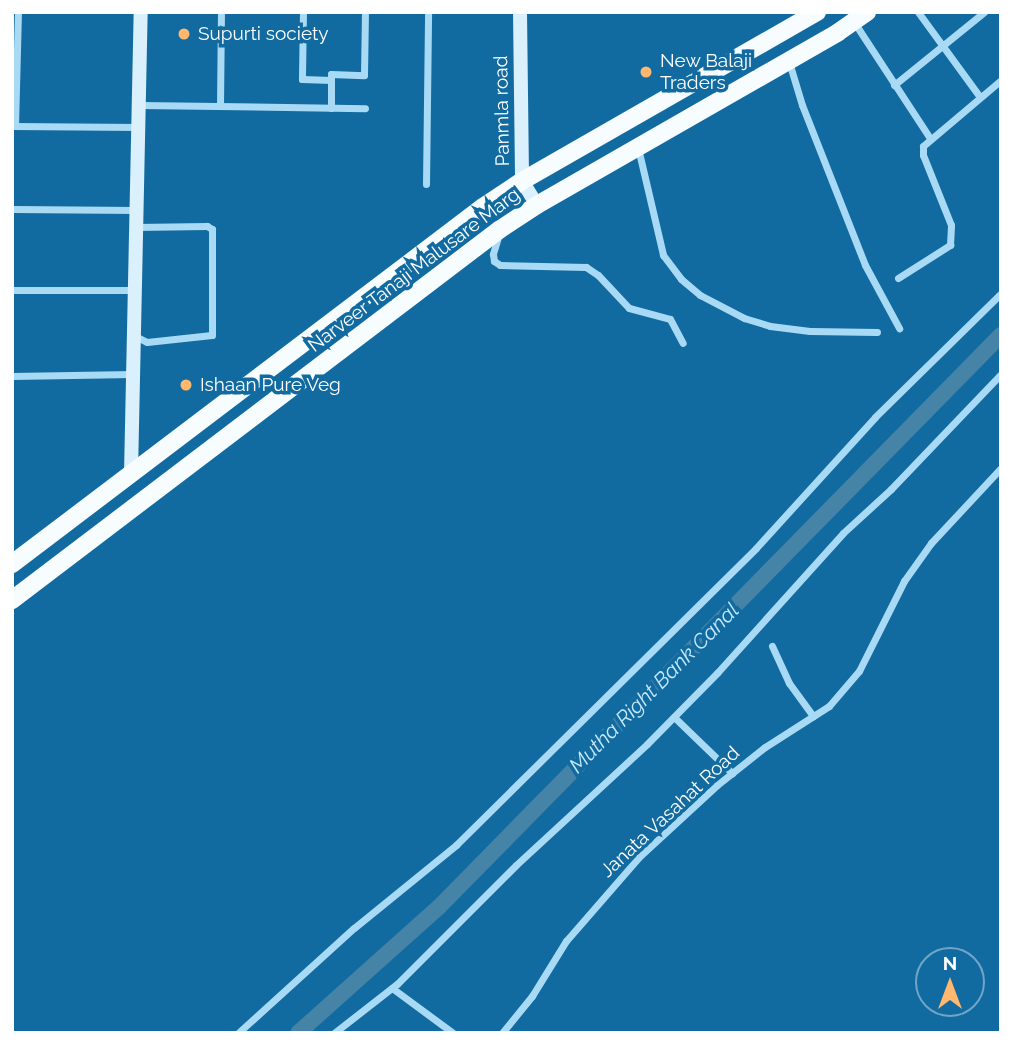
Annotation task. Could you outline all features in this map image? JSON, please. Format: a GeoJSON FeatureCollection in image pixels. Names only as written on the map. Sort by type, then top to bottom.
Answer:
{"type":"FeatureCollection","features":[{"type":"Feature","properties":{"kind":"main road","name":"Narveer Tanaji Malusare Marg"},"geometry":{"type":"LineString","coordinates":[[12,564],[483,207],[522,181],[817,12]]}},
{"type":"Feature","properties":{"kind":"main road","name":"Narveer Tanaji Malusare Marg"},"geometry":{"type":"LineString","coordinates":[[12,600],[499,230],[537,205],[789,62],[860,17]]}},
{"type":"Feature","properties":{"kind":"street"},"geometry":{"type":"LineString","coordinates":[[18,12],[14,126],[138,127]]}},
{"type":"Feature","properties":{"kind":"street"},"geometry":{"type":"LineString","coordinates":[[131,474],[141,12]]}},
{"type":"Feature","properties":{"kind":"street"},"geometry":{"type":"LineString","coordinates":[[220,106],[222,12]]}},
{"type":"Feature","properties":{"kind":"street"},"geometry":{"type":"LineString","coordinates":[[303,12],[302,79],[331,80]]}},
{"type":"Feature","properties":{"kind":"street"},"geometry":{"type":"LineString","coordinates":[[331,108],[331,74],[364,75],[365,12]]}},
{"type":"Feature","properties":{"kind":"street"},"geometry":{"type":"LineString","coordinates":[[426,184],[428,12]]}},
{"type":"Feature","properties":{"kind":"street","name":"Panmla road"},"geometry":{"type":"LineString","coordinates":[[520,12],[522,181],[537,205]]}},
{"type":"Feature","properties":{"kind":"street"},"geometry":{"type":"LineString","coordinates":[[918,12],[980,97]]}},
{"type":"Feature","properties":{"kind":"street"},"geometry":{"type":"LineString","coordinates":[[894,85],[984,12]]}},
{"type":"Feature","properties":{"kind":"street"},"geometry":{"type":"LineString","coordinates":[[860,17],[894,85],[930,138]]}},
{"type":"Feature","properties":{"kind":"street"},"geometry":{"type":"LineString","coordinates":[[789,62],[802,105],[865,265],[899,328]]}},
{"type":"Feature","properties":{"kind":"street"},"geometry":{"type":"LineString","coordinates":[[898,278],[950,245],[951,225],[923,155],[923,146],[1001,80]]}},
{"type":"Feature","properties":{"kind":"street"},"geometry":{"type":"LineString","coordinates":[[139,105],[365,108]]}},
{"type":"Feature","properties":{"kind":"street"},"geometry":{"type":"LineString","coordinates":[[638,148],[663,256],[681,279],[701,295],[744,318],[770,326],[810,331],[877,332]]}},
{"type":"Feature","properties":{"kind":"street"},"geometry":{"type":"LineString","coordinates":[[12,209],[137,210]]}},
{"type":"Feature","properties":{"kind":"street"},"geometry":{"type":"LineString","coordinates":[[134,336],[147,342],[212,335],[212,229],[207,226],[136,227]]}},
{"type":"Feature","properties":{"kind":"street"},"geometry":{"type":"LineString","coordinates":[[499,230],[493,254],[494,261],[500,265],[586,267],[598,275],[629,308],[670,319],[682,343]]}},
{"type":"Feature","properties":{"kind":"street"},"geometry":{"type":"LineString","coordinates":[[12,290],[135,290]]}},
{"type":"Feature","properties":{"kind":"street"},"geometry":{"type":"LineString","coordinates":[[238,1033],[354,928],[456,845],[756,548],[875,417],[1001,293]]}},
{"type":"Feature","properties":{"kind":"street"},"geometry":{"type":"LineString","coordinates":[[12,376],[133,374]]}},
{"type":"Feature","properties":{"kind":"street"},"geometry":{"type":"LineString","coordinates":[[334,1033],[392,988],[516,865],[674,717],[843,533],[891,489],[1001,374]]}},
{"type":"Feature","properties":{"kind":"street","name":"Janata Vasahat Road"},"geometry":{"type":"LineString","coordinates":[[502,1033],[596,903],[639,857],[732,774],[829,706],[859,671],[904,581],[931,543],[1001,468]]}},
{"type":"Feature","properties":{"kind":"street"},"geometry":{"type":"LineString","coordinates":[[772,646],[789,683],[813,716]]}},
{"type":"Feature","properties":{"kind":"street"},"geometry":{"type":"LineString","coordinates":[[674,717],[732,774]]}},
{"type":"Feature","properties":{"kind":"street"},"geometry":{"type":"LineString","coordinates":[[392,988],[453,1033]]}},
{"type":"Feature","properties":{"kind":"waterway","name":"Mutha Right Bank Canal"},"geometry":{"type":"LineString","coordinates":[[298,1033],[439,907],[1001,335]]}},
{"type":"Feature","properties":{"kind":"place","name":"Supurti society"},"geometry":{"type":"Point","coordinates":[184,34]}},
{"type":"Feature","properties":{"kind":"place","name":"New Balaji Traders"},"geometry":{"type":"Point","coordinates":[646,72]}},
{"type":"Feature","properties":{"kind":"place","name":"Ishaan Pure Veg"},"geometry":{"type":"Point","coordinates":[186,385]}}]}
